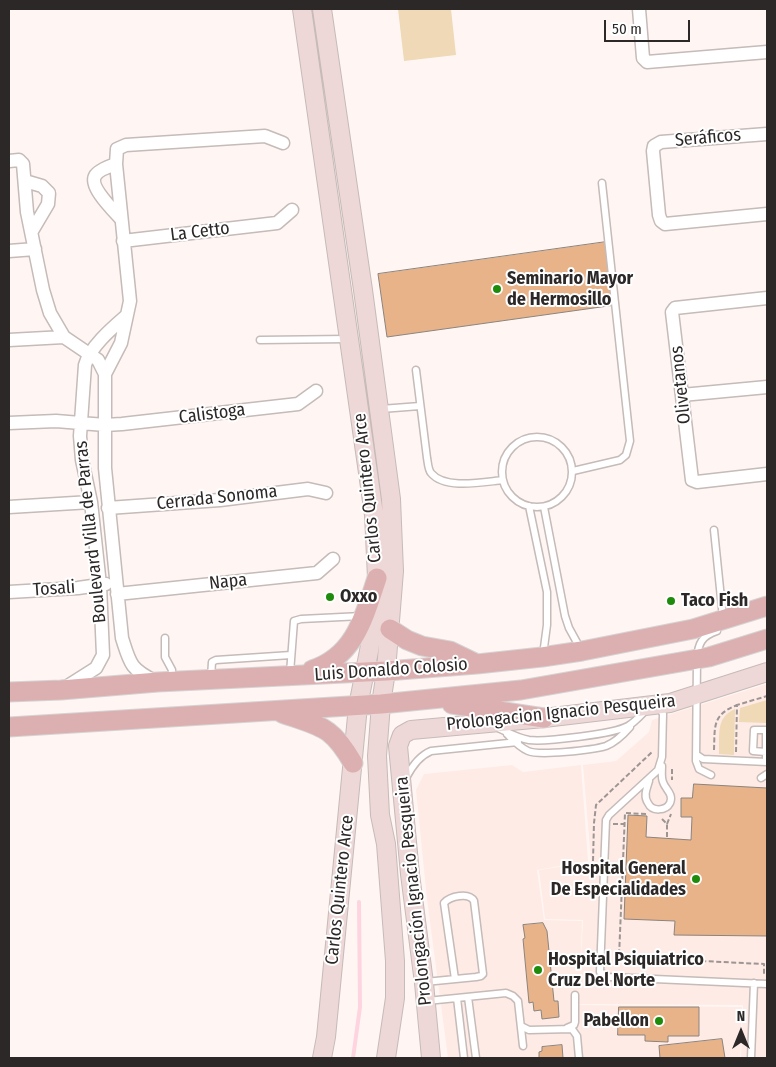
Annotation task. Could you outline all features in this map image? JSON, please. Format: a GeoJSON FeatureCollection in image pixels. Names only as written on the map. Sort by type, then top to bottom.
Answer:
{"type":"FeatureCollection","features":[{"type":"Feature","properties":{"kind":"main road","name":"Carlos Quintero Arce"},"geometry":{"type":"LineString","coordinates":[[302,9],[374,515],[377,578],[376,604],[358,706],[326,1037],[322,1058]]}},
{"type":"Feature","properties":{"kind":"main road","name":"Carlos Quintero Arce"},"geometry":{"type":"LineString","coordinates":[[319,10],[363,290],[391,499],[394,571],[377,756],[377,785],[380,816],[386,844],[395,961],[395,998],[386,1058]]}},
{"type":"Feature","properties":{"kind":"main road"},"geometry":{"type":"LineString","coordinates":[[363,290],[357,317],[349,339],[366,353],[373,363]]}},
{"type":"Feature","properties":{"kind":"main road"},"geometry":{"type":"LineString","coordinates":[[291,676],[331,662],[343,652],[353,640],[377,578]]}},
{"type":"Feature","properties":{"kind":"main road","name":"Luis Donaldo Colosio"},"geometry":{"type":"LineString","coordinates":[[9,692],[386,671],[477,664],[582,651],[723,624],[764,611]]}},
{"type":"Feature","properties":{"kind":"main road"},"geometry":{"type":"LineString","coordinates":[[390,630],[422,646],[450,651],[477,664]]}},
{"type":"Feature","properties":{"kind":"main road","name":"Luis Donaldo Colosio"},"geometry":{"type":"LineString","coordinates":[[9,726],[358,706],[521,690],[697,659],[767,639]]}},
{"type":"Feature","properties":{"kind":"main road","name":"Prolongacion Ignacio Pesqueira"},"geometry":{"type":"LineString","coordinates":[[411,730],[544,718],[643,713],[767,672]]}},
{"type":"Feature","properties":{"kind":"main road"},"geometry":{"type":"LineString","coordinates":[[421,699],[544,718]]}},
{"type":"Feature","properties":{"kind":"main road"},"geometry":{"type":"LineString","coordinates":[[274,710],[320,726],[334,735],[353,763]]}},
{"type":"Feature","properties":{"kind":"main road","name":"Prolongación Ignacio Pesqueira"},"geometry":{"type":"LineString","coordinates":[[411,730],[404,733],[399,742],[410,874],[424,983],[431,1058]]}},
{"type":"Feature","properties":{"kind":"main road"},"geometry":{"type":"LineString","coordinates":[[386,844],[410,874]]}},
{"type":"Feature","properties":{"kind":"street"},"geometry":{"type":"LineString","coordinates":[[639,9],[644,58],[651,63],[767,52]]}},
{"type":"Feature","properties":{"kind":"street","name":"Seráficos"},"geometry":{"type":"LineString","coordinates":[[767,134],[661,142],[654,146],[653,151],[659,215],[661,221],[665,224],[767,214]]}},
{"type":"Feature","properties":{"kind":"street"},"geometry":{"type":"LineString","coordinates":[[121,219],[99,192],[94,180],[95,176],[100,172],[116,164],[117,149],[126,145],[265,136],[283,143]]}},
{"type":"Feature","properties":{"kind":"street"},"geometry":{"type":"LineString","coordinates":[[9,160],[22,162],[27,212],[43,290],[50,313],[64,337],[98,360],[105,374]]}},
{"type":"Feature","properties":{"kind":"street","name":"Boulevard Villa de Parras"},"geometry":{"type":"LineString","coordinates":[[116,164],[130,301],[121,343],[105,374],[105,468],[108,508],[122,638],[129,662],[142,674],[165,682]]}},
{"type":"Feature","properties":{"kind":"street"},"geometry":{"type":"LineString","coordinates":[[25,181],[42,186],[49,193],[48,204],[32,231]]}},
{"type":"Feature","properties":{"kind":"street","name":"La Cetto"},"geometry":{"type":"LineString","coordinates":[[124,241],[277,223],[292,210]]}},
{"type":"Feature","properties":{"kind":"street"},"geometry":{"type":"LineString","coordinates":[[9,251],[35,249]]}},
{"type":"Feature","properties":{"kind":"street","name":"Olivetanos"},"geometry":{"type":"LineString","coordinates":[[767,298],[675,308],[673,310],[691,476],[694,482],[767,474]]}},
{"type":"Feature","properties":{"kind":"street","name":"Boulevard Villa de Parras"},"geometry":{"type":"LineString","coordinates":[[61,690],[96,668],[103,655],[100,585],[91,502],[82,460],[81,422],[85,365],[90,354],[126,316]]}},
{"type":"Feature","properties":{"kind":"street"},"geometry":{"type":"LineString","coordinates":[[9,340],[64,337]]}},
{"type":"Feature","properties":{"kind":"street"},"geometry":{"type":"LineString","coordinates":[[682,395],[767,387]]}},
{"type":"Feature","properties":{"kind":"street","name":"Calistoga"},"geometry":{"type":"LineString","coordinates":[[9,423],[81,422],[105,425],[298,404],[316,391]]}},
{"type":"Feature","properties":{"kind":"street","name":"Cerrada Sonoma"},"geometry":{"type":"LineString","coordinates":[[108,508],[220,500],[308,489],[326,493]]}},
{"type":"Feature","properties":{"kind":"street"},"geometry":{"type":"LineString","coordinates":[[9,507],[91,502]]}},
{"type":"Feature","properties":{"kind":"street","name":"Napa"},"geometry":{"type":"LineString","coordinates":[[100,585],[116,588],[317,573],[333,559]]}},
{"type":"Feature","properties":{"kind":"street","name":"Tosali"},"geometry":{"type":"LineString","coordinates":[[9,592],[100,585]]}},
{"type":"Feature","properties":{"kind":"lane"},"geometry":{"type":"LineString","coordinates":[[573,471],[620,460],[626,455],[630,441],[602,183]]}},
{"type":"Feature","properties":{"kind":"lane"},"geometry":{"type":"LineString","coordinates":[[260,340],[349,339]]}},
{"type":"Feature","properties":{"kind":"lane"},"geometry":{"type":"LineString","coordinates":[[416,370],[426,458],[430,472],[440,481],[452,484],[503,480]]}},
{"type":"Feature","properties":{"kind":"lane"},"geometry":{"type":"LineString","coordinates":[[380,409],[420,406]]}},
{"type":"Feature","properties":{"kind":"lane"},"geometry":{"type":"LineString","coordinates":[[538,437],[549,438],[566,451],[573,471],[572,481],[562,498],[554,504],[544,507],[529,506],[517,501],[508,492],[503,480],[502,470],[504,459],[509,450],[527,438],[538,437]]}},
{"type":"Feature","properties":{"kind":"lane"},"geometry":{"type":"LineString","coordinates":[[529,506],[547,592],[547,625],[542,657]]}},
{"type":"Feature","properties":{"kind":"lane"},"geometry":{"type":"LineString","coordinates":[[544,507],[567,622],[582,651]]}},
{"type":"Feature","properties":{"kind":"lane"},"geometry":{"type":"LineString","coordinates":[[711,776],[699,769],[696,755],[697,659],[698,646],[701,640],[723,624],[714,530]]}},
{"type":"Feature","properties":{"kind":"lane"},"geometry":{"type":"LineString","coordinates":[[547,592],[561,591]]}},
{"type":"Feature","properties":{"kind":"lane"},"geometry":{"type":"LineString","coordinates":[[291,676],[294,622],[301,619],[363,616]]}},
{"type":"Feature","properties":{"kind":"lane"},"geometry":{"type":"LineString","coordinates":[[165,638],[165,657],[172,670],[165,682]]}},
{"type":"Feature","properties":{"kind":"lane"},"geometry":{"type":"LineString","coordinates":[[211,680],[212,662],[216,660],[291,655]]}},
{"type":"Feature","properties":{"kind":"lane"},"geometry":{"type":"LineString","coordinates":[[403,786],[406,777],[417,760],[431,751],[598,734],[618,730],[629,725],[643,713],[659,707],[663,714],[661,775],[671,795],[670,802],[665,808],[659,810],[652,808],[648,803],[646,796],[647,782]]}},
{"type":"Feature","properties":{"kind":"lane"},"geometry":{"type":"LineString","coordinates":[[502,730],[516,743],[530,752],[595,748],[605,746],[621,737],[643,713]]}},
{"type":"Feature","properties":{"kind":"lane"},"geometry":{"type":"LineString","coordinates":[[486,723],[516,737],[529,740]]}},
{"type":"Feature","properties":{"kind":"lane"},"geometry":{"type":"LineString","coordinates":[[696,755],[702,760],[766,762],[766,752]]}},
{"type":"Feature","properties":{"kind":"lane"},"geometry":{"type":"LineString","coordinates":[[662,762],[658,770],[647,782],[609,815],[606,820],[600,972],[609,977],[767,984]]}},
{"type":"Feature","properties":{"kind":"lane"},"geometry":{"type":"LineString","coordinates":[[647,782],[664,784]]}},
{"type":"Feature","properties":{"kind":"lane"},"geometry":{"type":"LineString","coordinates":[[424,983],[481,976],[483,974],[474,901],[468,896],[451,898],[444,903],[455,979]]}},
{"type":"Feature","properties":{"kind":"lane"},"geometry":{"type":"LineString","coordinates":[[751,1058],[754,983]]}},
{"type":"Feature","properties":{"kind":"lane"},"geometry":{"type":"LineString","coordinates":[[426,1001],[506,993],[513,996],[518,1001],[523,1046]]}},
{"type":"Feature","properties":{"kind":"lane"},"geometry":{"type":"LineString","coordinates":[[574,995],[579,1058]]}},
{"type":"Feature","properties":{"kind":"lane"},"geometry":{"type":"LineString","coordinates":[[468,997],[476,1058]]}},
{"type":"Feature","properties":{"kind":"lane"},"geometry":{"type":"LineString","coordinates":[[457,998],[464,1058]]}},
{"type":"Feature","properties":{"kind":"lane"},"geometry":{"type":"LineString","coordinates":[[521,1026],[529,1030],[567,1028],[574,1025],[576,1017]]}},
{"type":"Feature","properties":{"kind":"lane"},"geometry":{"type":"LineString","coordinates":[[567,1028],[572,1029],[577,1036]]}},
{"type":"Feature","properties":{"kind":"path"},"geometry":{"type":"LineString","coordinates":[[714,752],[717,719],[726,709],[767,696]]}},
{"type":"Feature","properties":{"kind":"path"},"geometry":{"type":"LineString","coordinates":[[736,757],[737,705]]}},
{"type":"Feature","properties":{"kind":"path"},"geometry":{"type":"LineString","coordinates":[[649,814],[625,813],[619,957],[764,964],[764,974],[767,974]]}},
{"type":"Feature","properties":{"kind":"path"},"geometry":{"type":"LineString","coordinates":[[656,816],[664,819],[667,824],[667,838]]}},
{"type":"Feature","properties":{"kind":"shaded area"},"geometry":{"type":"Polygon","coordinates":[[[398,9],[451,9],[456,55],[404,61],[398,9]]]}},
{"type":"Feature","properties":{"kind":"shaded area"},"geometry":{"type":"Polygon","coordinates":[[[767,684],[767,1058],[741,1058],[743,1005],[581,1004],[578,1005],[742,1007],[740,1058],[448,1058],[427,899],[416,790],[424,774],[512,765],[523,772],[581,765],[588,861],[537,870],[544,920],[582,921],[580,980],[583,920],[545,919],[539,870],[591,862],[583,765],[616,761],[649,732],[652,720],[767,684]]]}},
{"type":"Feature","properties":{"kind":"shaded area"},"geometry":{"type":"Polygon","coordinates":[[[767,700],[767,723],[739,722],[740,708],[767,700]]]}},
{"type":"Feature","properties":{"kind":"shaded area"},"geometry":{"type":"Polygon","coordinates":[[[735,709],[734,755],[719,754],[721,722],[724,717],[735,709]]]}},
{"type":"Feature","properties":{"kind":"building","name":"Seminario Mayor de Hermosillo"},"geometry":{"type":"Polygon","coordinates":[[[606,242],[615,305],[387,337],[378,274],[606,242]]]}},
{"type":"Feature","properties":{"kind":"building","name":"Hospital General De Especialidades"},"geometry":{"type":"Polygon","coordinates":[[[694,784],[767,788],[767,936],[674,935],[675,921],[624,919],[628,815],[647,816],[646,837],[691,840],[692,817],[681,817],[681,798],[692,798],[694,784]]]}},
{"type":"Feature","properties":{"kind":"building","name":"Hospital Psiquiatrico Cruz Del Norte"},"geometry":{"type":"Polygon","coordinates":[[[543,923],[547,931],[554,1001],[558,1001],[559,1017],[542,1019],[541,1010],[534,1011],[533,1002],[529,1003],[523,925],[543,923]]]}},
{"type":"Feature","properties":{"kind":"building","name":"Pabellon"},"geometry":{"type":"Polygon","coordinates":[[[619,1007],[699,1007],[699,1036],[668,1036],[668,1042],[645,1041],[645,1035],[618,1035],[619,1007]]]}},
{"type":"Feature","properties":{"kind":"building","name":"Pabellon"},"geometry":{"type":"Polygon","coordinates":[[[722,1039],[725,1058],[660,1058],[659,1046],[722,1039]]]}},
{"type":"Feature","properties":{"kind":"building"},"geometry":{"type":"Polygon","coordinates":[[[562,1045],[563,1058],[539,1058],[539,1052],[542,1051],[542,1047],[562,1045]]]}},
{"type":"Feature","properties":{"kind":"waterway"},"geometry":{"type":"LineString","coordinates":[[353,1058],[360,1007],[359,902]]}},
{"type":"Feature","properties":{"kind":"place","name":"Seminario Mayor de Hermosillo"},"geometry":{"type":"Point","coordinates":[497,289]}},
{"type":"Feature","properties":{"kind":"place","name":"Oxxo"},"geometry":{"type":"Point","coordinates":[330,597]}},
{"type":"Feature","properties":{"kind":"place","name":"Taco Fish"},"geometry":{"type":"Point","coordinates":[671,601]}},
{"type":"Feature","properties":{"kind":"place","name":"Hospital General De Especialidades"},"geometry":{"type":"Point","coordinates":[696,879]}},
{"type":"Feature","properties":{"kind":"place","name":"Hospital Psiquiatrico Cruz Del Norte"},"geometry":{"type":"Point","coordinates":[538,970]}},
{"type":"Feature","properties":{"kind":"place","name":"Pabellon"},"geometry":{"type":"Point","coordinates":[659,1021]}}]}
